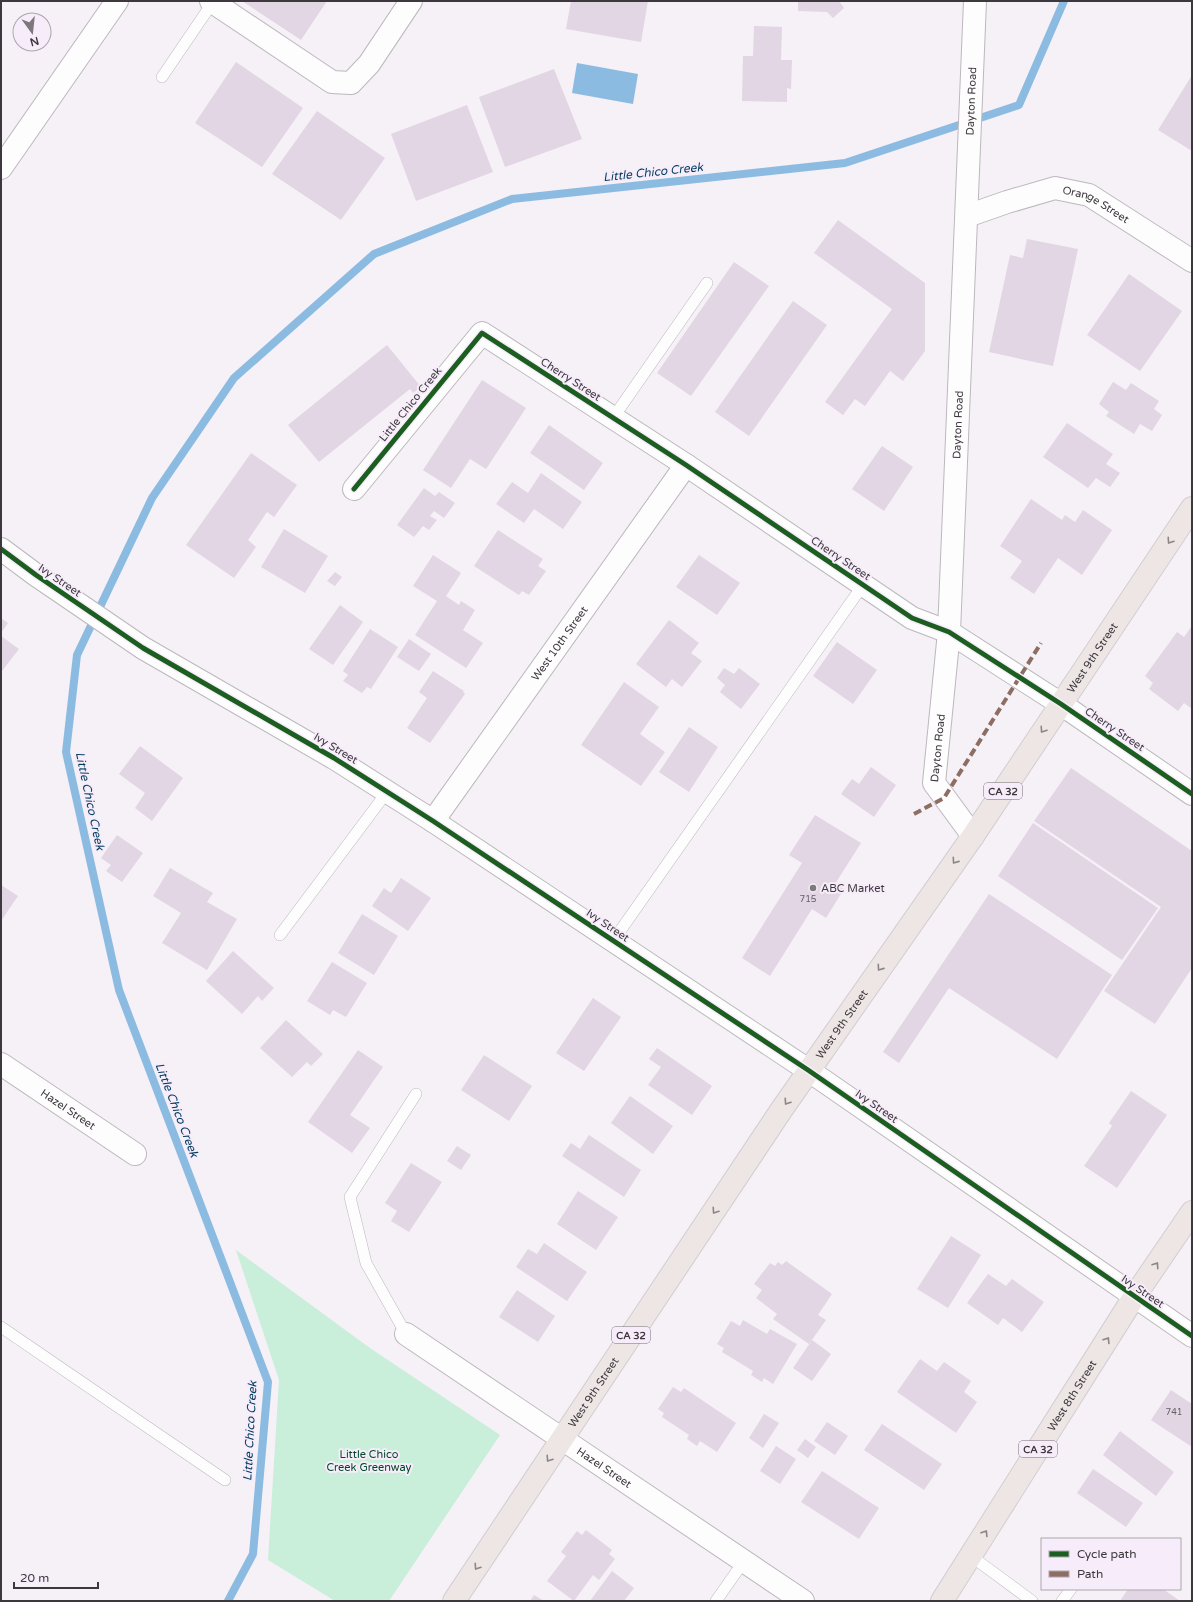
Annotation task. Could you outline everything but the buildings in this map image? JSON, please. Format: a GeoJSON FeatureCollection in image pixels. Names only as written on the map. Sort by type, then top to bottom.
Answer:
{"type":"FeatureCollection","features":[{"type":"Feature","properties":{"kind":"main road","name":"West 9th Street"},"geometry":{"type":"LineString","coordinates":[[454,1601],[808,1070],[973,836],[1192,508]]}},
{"type":"Feature","properties":{"kind":"main road","name":"West 8th Street"},"geometry":{"type":"LineString","coordinates":[[942,1601],[1134,1297],[1192,1212]]}},
{"type":"Feature","properties":{"kind":"street"},"geometry":{"type":"LineString","coordinates":[[1,168],[117,1]]}},
{"type":"Feature","properties":{"kind":"street"},"geometry":{"type":"LineString","coordinates":[[212,2],[332,82],[351,83],[369,64],[411,1]]}},
{"type":"Feature","properties":{"kind":"street","name":"Dayton Road"},"geometry":{"type":"LineString","coordinates":[[973,836],[934,783],[949,632],[975,1]]}},
{"type":"Feature","properties":{"kind":"street","name":"Orange Street"},"geometry":{"type":"LineString","coordinates":[[967,216],[1007,202],[1055,188],[1089,195],[1192,261]]}},
{"type":"Feature","properties":{"kind":"street","name":"Cherry Street"},"geometry":{"type":"LineString","coordinates":[[482,333],[686,465],[912,618],[949,632],[1061,704],[1192,794]]}},
{"type":"Feature","properties":{"kind":"street","name":"Little Chico Creek"},"geometry":{"type":"LineString","coordinates":[[354,489],[482,333]]}},
{"type":"Feature","properties":{"kind":"street","name":"West 10th Street"},"geometry":{"type":"LineString","coordinates":[[433,821],[686,465]]}},
{"type":"Feature","properties":{"kind":"street","name":"Ivy Street"},"geometry":{"type":"LineString","coordinates":[[1,549],[143,648],[334,758],[433,821],[808,1070],[1192,1336]]}},
{"type":"Feature","properties":{"kind":"street","name":"Hazel Street"},"geometry":{"type":"LineString","coordinates":[[1,1064],[135,1154]]}},
{"type":"Feature","properties":{"kind":"street","name":"Hazel Street"},"geometry":{"type":"LineString","coordinates":[[406,1334],[563,1438],[803,1601]]}},
{"type":"Feature","properties":{"kind":"lane"},"geometry":{"type":"LineString","coordinates":[[162,77],[212,2]]}},
{"type":"Feature","properties":{"kind":"lane"},"geometry":{"type":"LineString","coordinates":[[613,418],[707,283]]}},
{"type":"Feature","properties":{"kind":"lane"},"geometry":{"type":"LineString","coordinates":[[613,941],[863,585]]}},
{"type":"Feature","properties":{"kind":"lane"},"geometry":{"type":"LineString","coordinates":[[280,935],[387,792]]}},
{"type":"Feature","properties":{"kind":"lane"},"geometry":{"type":"LineString","coordinates":[[406,1334],[366,1263],[350,1197],[416,1094]]}},
{"type":"Feature","properties":{"kind":"lane"},"geometry":{"type":"LineString","coordinates":[[1,1327],[225,1480]]}},
{"type":"Feature","properties":{"kind":"lane"},"geometry":{"type":"LineString","coordinates":[[971,1556],[1032,1601]]}},
{"type":"Feature","properties":{"kind":"lane"},"geometry":{"type":"LineString","coordinates":[[716,1601],[744,1562]]}},
{"type":"Feature","properties":{"kind":"lane"},"geometry":{"type":"LineString","coordinates":[[1062,1601],[1070,1590]]}},
{"type":"Feature","properties":{"kind":"green space","name":"Little Chico Creek Greenway"},"geometry":{"type":"Polygon","coordinates":[[[236,1250],[370,1348],[500,1435],[389,1601],[335,1601],[268,1560],[279,1380],[236,1250]]]}},
{"type":"Feature","properties":{"kind":"water"},"geometry":{"type":"Polygon","coordinates":[[[577,63],[638,74],[633,104],[572,93],[577,63]]]}},
{"type":"Feature","properties":{"kind":"waterway","name":"Little Chico Creek"},"geometry":{"type":"LineString","coordinates":[[228,1601],[253,1554],[268,1382],[119,990],[66,752],[77,655],[152,498],[234,378],[374,254],[512,199],[845,163],[1019,105],[1064,1]]}},
{"type":"Feature","properties":{"kind":"marked path"},"geometry":{"type":"LineString","coordinates":[[914,814],[944,798],[1041,643]]}},
{"type":"Feature","properties":{"kind":"cycle path"},"geometry":{"type":"LineString","coordinates":[[354,489],[482,333],[686,465],[912,618],[949,632],[1061,704],[1192,794]]}},
{"type":"Feature","properties":{"kind":"cycle path"},"geometry":{"type":"LineString","coordinates":[[1,549],[36,575],[143,648],[334,758],[433,821],[808,1070],[1192,1336]]}},
{"type":"Feature","properties":{"kind":"place","name":"ABC Market"},"geometry":{"type":"Point","coordinates":[813,888]}}]}
